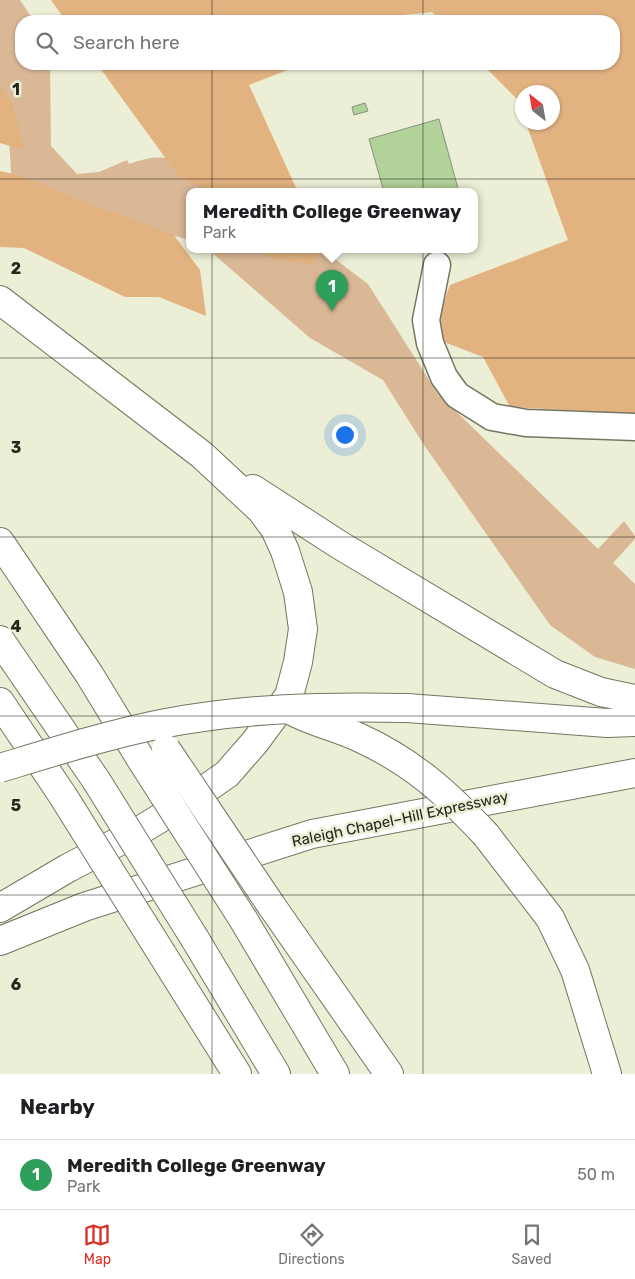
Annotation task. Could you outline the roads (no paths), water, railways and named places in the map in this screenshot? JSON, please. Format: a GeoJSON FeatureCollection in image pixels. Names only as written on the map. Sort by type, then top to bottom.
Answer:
{"type":"FeatureCollection","features":[{"type":"Feature","properties":{"kind":"highway"},"geometry":{"type":"LineString","coordinates":[[0,300],[202,455],[338,544],[555,674],[601,692],[635,699]]}},
{"type":"Feature","properties":{"kind":"highway"},"geometry":{"type":"LineString","coordinates":[[0,908],[148,826],[227,774],[255,742],[289,696],[298,662],[303,629],[298,592],[285,551],[275,529],[261,510],[202,455]]}},
{"type":"Feature","properties":{"kind":"highway"},"geometry":{"type":"LineString","coordinates":[[0,542],[89,674],[243,919],[335,1074]]}},
{"type":"Feature","properties":{"kind":"highway"},"geometry":{"type":"LineString","coordinates":[[0,640],[96,780],[276,1074]]}},
{"type":"Feature","properties":{"kind":"highway"},"geometry":{"type":"LineString","coordinates":[[89,674],[166,749],[271,905],[389,1074]]}},
{"type":"Feature","properties":{"kind":"highway"},"geometry":{"type":"LineString","coordinates":[[0,702],[63,796],[237,1074]]}},
{"type":"Feature","properties":{"kind":"highway"},"geometry":{"type":"LineString","coordinates":[[0,768],[60,749],[162,724],[313,706],[407,708],[607,723],[635,722]]}},
{"type":"Feature","properties":{"kind":"highway"},"geometry":{"type":"LineString","coordinates":[[287,708],[308,720],[356,736],[400,758],[464,811],[486,835],[550,918],[575,970],[607,1074]]}},
{"type":"Feature","properties":{"kind":"highway","name":"Raleigh Chapel–Hill Expressway"},"geometry":{"type":"LineString","coordinates":[[0,941],[84,907],[312,834],[635,773]]}},
{"type":"Feature","properties":{"kind":"highway"},"geometry":{"type":"LineString","coordinates":[[0,956],[84,907]]}},
{"type":"Feature","properties":{"kind":"highway"},"geometry":{"type":"LineString","coordinates":[[180,981],[210,1049],[217,1074]]}},
{"type":"Feature","properties":{"kind":"lane"},"geometry":{"type":"LineString","coordinates":[[437,265],[426,320],[433,352],[444,377],[456,395],[492,417],[526,423],[635,426]]}},
{"type":"Feature","properties":{"kind":"place","name":"Meredith College Greenway"},"geometry":{"type":"Point","coordinates":[332,311]}}]}
